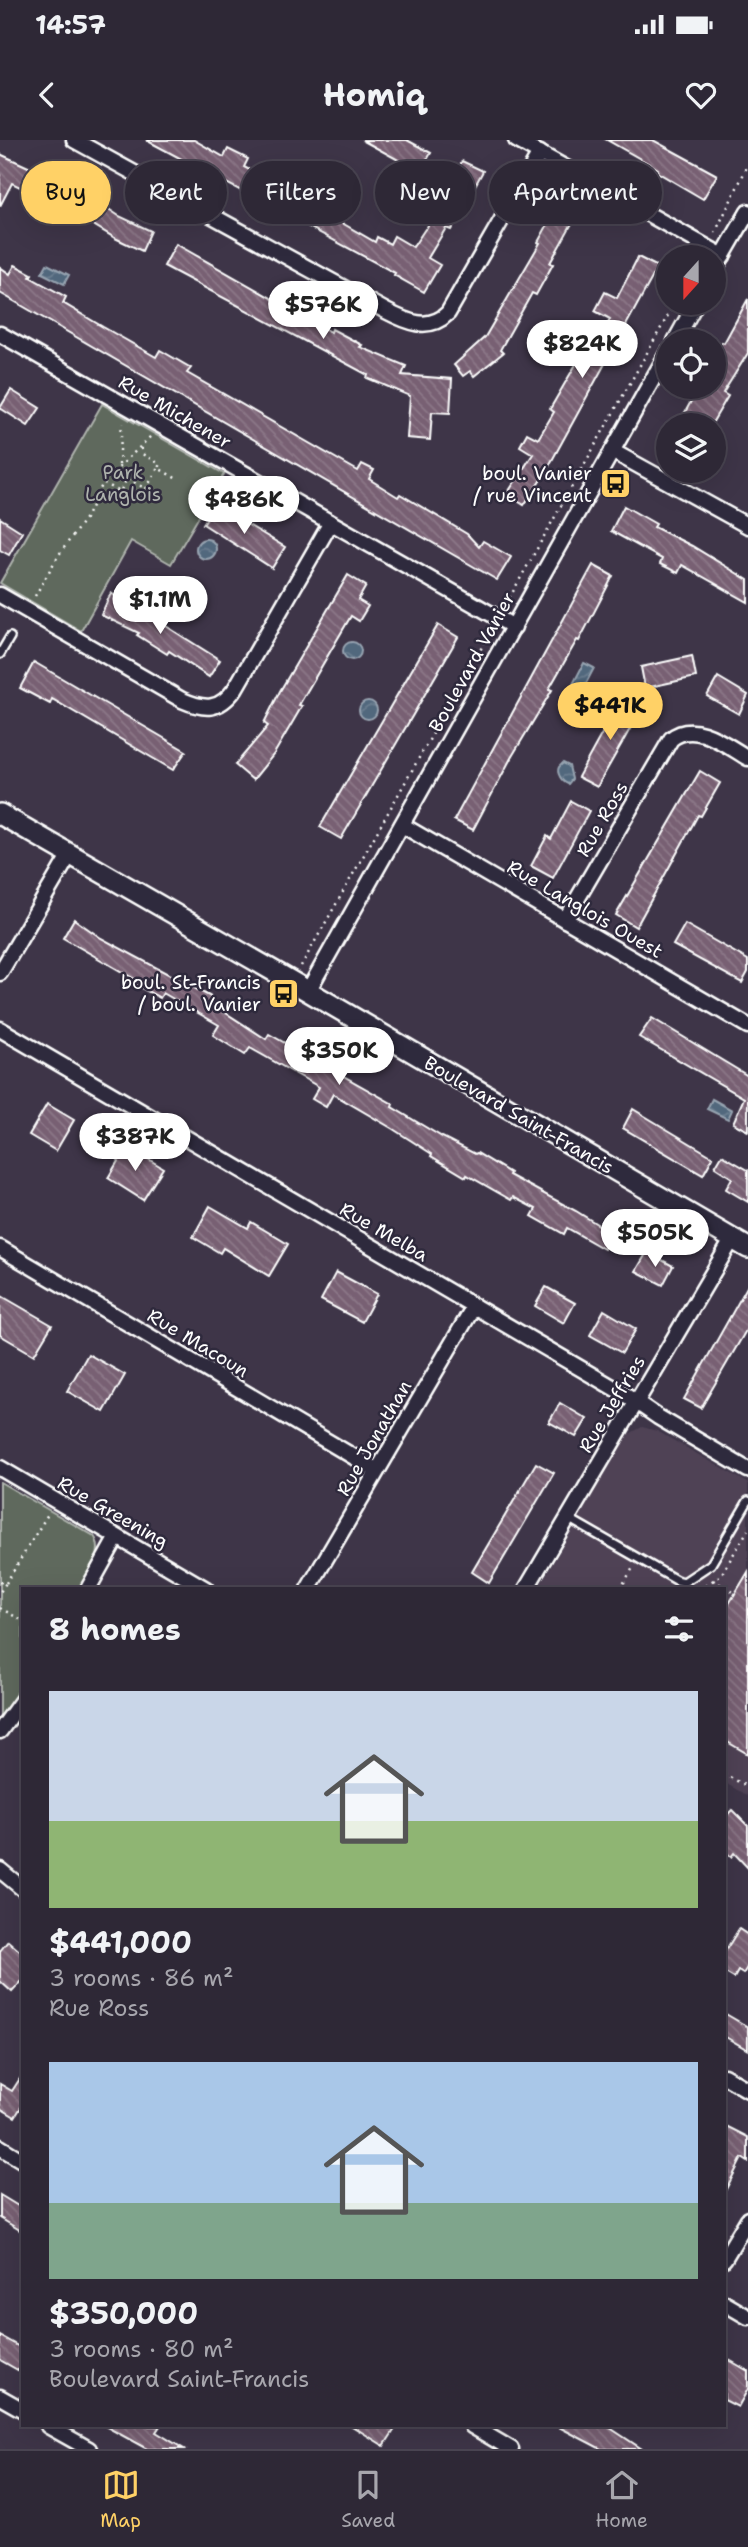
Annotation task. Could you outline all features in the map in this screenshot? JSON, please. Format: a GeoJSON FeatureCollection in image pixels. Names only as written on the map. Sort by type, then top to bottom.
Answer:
{"type":"FeatureCollection","features":[{"type":"Feature","properties":{"kind":"street"},"geometry":{"type":"LineString","coordinates":[[74,140],[401,319],[424,324],[434,323],[448,313],[540,153]]}},
{"type":"Feature","properties":{"kind":"street"},"geometry":{"type":"LineString","coordinates":[[516,140],[703,245]]}},
{"type":"Feature","properties":{"kind":"street"},"geometry":{"type":"LineString","coordinates":[[726,251],[748,212]]}},
{"type":"Feature","properties":{"kind":"street","name":"Rue Michener"},"geometry":{"type":"LineString","coordinates":[[0,334],[514,627]]}},
{"type":"Feature","properties":{"kind":"street","name":"Boulevard Vanier"},"geometry":{"type":"LineString","coordinates":[[308,991],[656,373]]}},
{"type":"Feature","properties":{"kind":"street"},"geometry":{"type":"LineString","coordinates":[[612,452],[748,526]]}},
{"type":"Feature","properties":{"kind":"street"},"geometry":{"type":"LineString","coordinates":[[0,595],[182,700],[201,706],[217,706],[235,689],[330,524]]}},
{"type":"Feature","properties":{"kind":"street","name":"Rue Ross"},"geometry":{"type":"LineString","coordinates":[[565,920],[671,738],[683,732],[701,733],[748,758]]}},
{"type":"Feature","properties":{"kind":"street","name":"Boulevard Saint-Francis"},"geometry":{"type":"LineString","coordinates":[[0,814],[740,1244]]}},
{"type":"Feature","properties":{"kind":"street","name":"Rue Langlois Ouest"},"geometry":{"type":"LineString","coordinates":[[402,825],[748,1026]]}},
{"type":"Feature","properties":{"kind":"street"},"geometry":{"type":"LineString","coordinates":[[0,973],[70,854]]}},
{"type":"Feature","properties":{"kind":"street","name":"Rue Melba"},"geometry":{"type":"LineString","coordinates":[[0,1029],[474,1306],[748,1470]]}},
{"type":"Feature","properties":{"kind":"street","name":"Rue Jeffries"},"geometry":{"type":"LineString","coordinates":[[527,1587],[636,1402],[740,1244]]}},
{"type":"Feature","properties":{"kind":"street","name":"Rue Macoun"},"geometry":{"type":"LineString","coordinates":[[0,1248],[376,1470]]}},
{"type":"Feature","properties":{"kind":"street","name":"Rue Jonathan"},"geometry":{"type":"LineString","coordinates":[[309,1587],[474,1306]]}},
{"type":"Feature","properties":{"kind":"street","name":"Rue Greening"},"geometry":{"type":"LineString","coordinates":[[0,1468],[203,1587]]}},
{"type":"Feature","properties":{"kind":"street"},"geometry":{"type":"LineString","coordinates":[[89,1587],[117,1537]]}},
{"type":"Feature","properties":{"kind":"street"},"geometry":{"type":"LineString","coordinates":[[0,1731],[21,1702]]}},
{"type":"Feature","properties":{"kind":"street"},"geometry":{"type":"LineString","coordinates":[[0,1870],[21,1887]]}},
{"type":"Feature","properties":{"kind":"street"},"geometry":{"type":"LineString","coordinates":[[726,2077],[748,2090]]}},
{"type":"Feature","properties":{"kind":"street"},"geometry":{"type":"LineString","coordinates":[[0,2147],[21,2160]]}},
{"type":"Feature","properties":{"kind":"street"},"geometry":{"type":"LineString","coordinates":[[726,2256],[748,2219]]}},
{"type":"Feature","properties":{"kind":"street"},"geometry":{"type":"LineString","coordinates":[[726,2304],[748,2317]]}},
{"type":"Feature","properties":{"kind":"street"},"geometry":{"type":"LineString","coordinates":[[0,2397],[21,2409]]}},
{"type":"Feature","properties":{"kind":"street"},"geometry":{"type":"LineString","coordinates":[[50,2427],[89,2449]]}},
{"type":"Feature","properties":{"kind":"street"},"geometry":{"type":"LineString","coordinates":[[474,2427],[505,2447]]}},
{"type":"Feature","properties":{"kind":"lane"},"geometry":{"type":"LineString","coordinates":[[0,654],[10,637]]}},
{"type":"Feature","properties":{"kind":"lane"},"geometry":{"type":"LineString","coordinates":[[567,1518],[684,1582],[711,1564],[748,1501]]}},
{"type":"Feature","properties":{"kind":"path"},"geometry":{"type":"LineString","coordinates":[[717,228],[748,164]]}},
{"type":"Feature","properties":{"kind":"path","name":"Boulevard Vanier"},"geometry":{"type":"LineString","coordinates":[[510,598],[669,315]]}},
{"type":"Feature","properties":{"kind":"path"},"geometry":{"type":"LineString","coordinates":[[120,467],[118,455],[123,416]]}},
{"type":"Feature","properties":{"kind":"path"},"geometry":{"type":"LineString","coordinates":[[32,602],[58,556],[87,516],[103,483],[153,434]]}},
{"type":"Feature","properties":{"kind":"path"},"geometry":{"type":"LineString","coordinates":[[103,483],[120,492],[127,478],[146,489],[160,464],[142,454],[141,448]]}},
{"type":"Feature","properties":{"kind":"path"},"geometry":{"type":"LineString","coordinates":[[158,468],[177,479]]}},
{"type":"Feature","properties":{"kind":"path","name":"Boulevard Vanier"},"geometry":{"type":"LineString","coordinates":[[300,967],[487,637]]}},
{"type":"Feature","properties":{"kind":"path"},"geometry":{"type":"LineString","coordinates":[[0,1592],[50,1510]]}},
{"type":"Feature","properties":{"kind":"path"},"geometry":{"type":"LineString","coordinates":[[621,1587],[634,1565]]}},
{"type":"Feature","properties":{"kind":"path"},"geometry":{"type":"LineString","coordinates":[[709,1577],[725,1587]]}},
{"type":"Feature","properties":{"kind":"path"},"geometry":{"type":"LineString","coordinates":[[0,1582],[6,1584]]}},
{"type":"Feature","properties":{"kind":"path"},"geometry":{"type":"LineString","coordinates":[[726,1587],[735,1593]]}},
{"type":"Feature","properties":{"kind":"path"},"geometry":{"type":"LineString","coordinates":[[0,1608],[21,1621]]}},
{"type":"Feature","properties":{"kind":"path"},"geometry":{"type":"LineString","coordinates":[[726,1775],[748,1787]]}},
{"type":"Feature","properties":{"kind":"shaded area"},"geometry":{"type":"Polygon","coordinates":[[[642,1427],[657,1431],[748,1483],[748,1796],[726,1784],[726,1587],[539,1587],[629,1434],[642,1427]]]}},
{"type":"Feature","properties":{"kind":"green space","name":"Park Langlois"},"geometry":{"type":"Polygon","coordinates":[[[102,404],[224,474],[171,564],[131,541],[81,631],[0,583],[102,404]]]}},
{"type":"Feature","properties":{"kind":"green space"},"geometry":{"type":"Polygon","coordinates":[[[0,1482],[94,1536],[98,1549],[94,1563],[80,1587],[21,1587],[21,1689],[0,1718],[0,1482]]]}},
{"type":"Feature","properties":{"kind":"water"},"geometry":{"type":"Polygon","coordinates":[[[47,264],[69,275],[64,284],[42,273],[47,264]]]}},
{"type":"Feature","properties":{"kind":"water"},"geometry":{"type":"Polygon","coordinates":[[[206,539],[213,542],[216,549],[213,556],[206,559],[199,556],[196,549],[199,542],[206,539]]]}},
{"type":"Feature","properties":{"kind":"water"},"geometry":{"type":"Polygon","coordinates":[[[352,642],[358,645],[361,651],[358,657],[352,660],[346,657],[343,651],[346,645],[352,642]]]}},
{"type":"Feature","properties":{"kind":"water"},"geometry":{"type":"Polygon","coordinates":[[[584,663],[594,668],[582,691],[572,686],[584,663]]]}},
{"type":"Feature","properties":{"kind":"water"},"geometry":{"type":"Polygon","coordinates":[[[368,701],[374,704],[377,710],[374,716],[368,719],[362,716],[359,710],[362,704],[368,701]]]}},
{"type":"Feature","properties":{"kind":"water"},"geometry":{"type":"Polygon","coordinates":[[[563,763],[569,766],[572,779],[568,784],[558,772],[563,763]]]}},
{"type":"Feature","properties":{"kind":"water"},"geometry":{"type":"Polygon","coordinates":[[[712,1099],[732,1110],[728,1119],[707,1109],[712,1099]]]}},
{"type":"Feature","properties":{"kind":"building"},"geometry":{"type":"Polygon","coordinates":[[[146,140],[194,140],[224,157],[228,149],[248,159],[241,161],[241,191],[227,183],[227,161],[185,161],[146,140]]]}},
{"type":"Feature","properties":{"kind":"building"},"geometry":{"type":"Polygon","coordinates":[[[362,140],[407,140],[431,153],[426,161],[400,161],[362,140]]]}},
{"type":"Feature","properties":{"kind":"building"},"geometry":{"type":"Polygon","coordinates":[[[607,140],[653,140],[717,175],[703,199],[662,175],[662,161],[644,161],[607,140]]]}},
{"type":"Feature","properties":{"kind":"building"},"geometry":{"type":"Polygon","coordinates":[[[0,154],[21,164],[21,187],[12,183],[0,206],[0,154]]]}},
{"type":"Feature","properties":{"kind":"building"},"geometry":{"type":"Polygon","coordinates":[[[475,167],[483,171],[475,186],[475,167]]]}},
{"type":"Feature","properties":{"kind":"building"},"geometry":{"type":"Polygon","coordinates":[[[111,211],[125,219],[125,224],[136,224],[151,231],[142,251],[92,224],[111,224],[111,211]]]}},
{"type":"Feature","properties":{"kind":"building"},"geometry":{"type":"Polygon","coordinates":[[[303,224],[344,224],[375,242],[377,237],[390,244],[394,236],[413,247],[429,224],[454,224],[451,230],[446,228],[428,258],[440,265],[424,292],[394,275],[395,273],[303,224]]]}},
{"type":"Feature","properties":{"kind":"building"},"geometry":{"type":"Polygon","coordinates":[[[548,224],[572,224],[536,295],[532,293],[500,350],[503,353],[474,376],[470,371],[463,376],[454,365],[485,337],[540,243],[538,242],[548,224]]]}},
{"type":"Feature","properties":{"kind":"building"},"geometry":{"type":"Polygon","coordinates":[[[176,244],[331,332],[332,329],[362,345],[360,347],[406,366],[402,375],[452,379],[450,413],[432,412],[430,440],[407,438],[410,396],[367,378],[368,375],[164,266],[176,244]]]}},
{"type":"Feature","properties":{"kind":"building"},"geometry":{"type":"Polygon","coordinates":[[[638,257],[656,266],[656,271],[544,475],[524,505],[507,494],[533,454],[520,446],[527,433],[538,439],[554,412],[550,409],[590,340],[597,344],[610,319],[595,311],[605,292],[617,298],[638,257]]]}},
{"type":"Feature","properties":{"kind":"building"},"geometry":{"type":"Polygon","coordinates":[[[15,265],[32,274],[30,277],[66,297],[63,303],[103,327],[156,357],[160,350],[191,368],[187,373],[358,471],[362,464],[374,470],[369,479],[467,534],[479,547],[483,541],[511,557],[497,580],[0,293],[0,267],[10,274],[15,265]]]}},
{"type":"Feature","properties":{"kind":"building"},"geometry":{"type":"Polygon","coordinates":[[[748,299],[748,353],[726,388],[726,339],[748,299]]]}},
{"type":"Feature","properties":{"kind":"building"},"geometry":{"type":"Polygon","coordinates":[[[11,390],[40,408],[28,426],[0,408],[11,390]]]}},
{"type":"Feature","properties":{"kind":"building"},"geometry":{"type":"Polygon","coordinates":[[[726,395],[728,396],[718,413],[685,413],[692,399],[726,399],[726,395]]]}},
{"type":"Feature","properties":{"kind":"building"},"geometry":{"type":"Polygon","coordinates":[[[215,505],[285,547],[272,568],[203,524],[215,505]]]}},
{"type":"Feature","properties":{"kind":"building"},"geometry":{"type":"Polygon","coordinates":[[[624,506],[656,524],[654,527],[692,546],[748,580],[748,602],[682,565],[678,573],[660,564],[662,559],[611,531],[624,506]]]}},
{"type":"Feature","properties":{"kind":"building"},"geometry":{"type":"Polygon","coordinates":[[[0,518],[22,532],[9,555],[0,550],[0,518]]]}},
{"type":"Feature","properties":{"kind":"building"},"geometry":{"type":"Polygon","coordinates":[[[593,565],[613,576],[473,830],[454,820],[593,565]]]}},
{"type":"Feature","properties":{"kind":"building"},"geometry":{"type":"Polygon","coordinates":[[[348,575],[366,586],[358,600],[368,606],[359,621],[351,616],[274,754],[253,780],[235,765],[268,726],[264,723],[280,691],[348,575]]]}},
{"type":"Feature","properties":{"kind":"building"},"geometry":{"type":"Polygon","coordinates":[[[111,593],[147,619],[150,616],[220,660],[209,677],[169,651],[167,654],[137,635],[139,633],[101,615],[111,593]]]}},
{"type":"Feature","properties":{"kind":"building"},"geometry":{"type":"Polygon","coordinates":[[[438,625],[458,637],[341,839],[320,827],[438,625]]]}},
{"type":"Feature","properties":{"kind":"building"},"geometry":{"type":"Polygon","coordinates":[[[692,656],[696,677],[645,688],[641,667],[692,656]]]}},
{"type":"Feature","properties":{"kind":"building"},"geometry":{"type":"Polygon","coordinates":[[[34,662],[186,751],[173,770],[52,699],[50,704],[20,688],[34,662]]]}},
{"type":"Feature","properties":{"kind":"building"},"geometry":{"type":"Polygon","coordinates":[[[718,677],[748,695],[739,714],[707,696],[718,677]]]}},
{"type":"Feature","properties":{"kind":"building"},"geometry":{"type":"Polygon","coordinates":[[[622,697],[642,708],[597,787],[578,777],[622,697]]]}},
{"type":"Feature","properties":{"kind":"building"},"geometry":{"type":"Polygon","coordinates":[[[700,771],[720,783],[701,816],[698,815],[636,927],[616,915],[700,771]]]}},
{"type":"Feature","properties":{"kind":"building"},"geometry":{"type":"Polygon","coordinates":[[[571,801],[589,811],[553,878],[531,866],[547,836],[551,839],[571,801]]]}},
{"type":"Feature","properties":{"kind":"building"},"geometry":{"type":"Polygon","coordinates":[[[74,919],[101,938],[211,997],[209,1002],[266,1039],[269,1034],[613,1234],[604,1249],[567,1228],[564,1234],[532,1216],[536,1209],[513,1197],[511,1200],[467,1175],[466,1177],[333,1094],[326,1107],[312,1099],[319,1087],[250,1048],[245,1055],[213,1035],[219,1025],[163,993],[160,998],[134,984],[136,980],[63,938],[74,919]]]}},
{"type":"Feature","properties":{"kind":"building"},"geometry":{"type":"Polygon","coordinates":[[[685,924],[748,960],[748,972],[742,983],[673,945],[685,924]]]}},
{"type":"Feature","properties":{"kind":"building"},"geometry":{"type":"Polygon","coordinates":[[[652,1018],[748,1076],[748,1131],[733,1123],[744,1098],[639,1037],[652,1018]]]}},
{"type":"Feature","properties":{"kind":"building"},"geometry":{"type":"Polygon","coordinates":[[[47,1104],[74,1120],[56,1151],[29,1135],[47,1104]]]}},
{"type":"Feature","properties":{"kind":"building"},"geometry":{"type":"Polygon","coordinates":[[[633,1109],[713,1157],[703,1175],[623,1128],[633,1109]]]}},
{"type":"Feature","properties":{"kind":"building"},"geometry":{"type":"Polygon","coordinates":[[[127,1146],[163,1168],[143,1200],[108,1178],[127,1146]]]}},
{"type":"Feature","properties":{"kind":"building"},"geometry":{"type":"Polygon","coordinates":[[[722,1155],[748,1170],[748,1202],[726,1189],[732,1178],[715,1167],[722,1155]]]}},
{"type":"Feature","properties":{"kind":"building"},"geometry":{"type":"Polygon","coordinates":[[[210,1206],[248,1228],[251,1222],[288,1244],[269,1276],[223,1248],[220,1253],[193,1237],[210,1206]]]}},
{"type":"Feature","properties":{"kind":"building"},"geometry":{"type":"Polygon","coordinates":[[[647,1252],[673,1266],[663,1285],[636,1271],[647,1252]]]}},
{"type":"Feature","properties":{"kind":"building"},"geometry":{"type":"Polygon","coordinates":[[[336,1272],[377,1294],[362,1322],[321,1300],[336,1272]]]}},
{"type":"Feature","properties":{"kind":"building"},"geometry":{"type":"Polygon","coordinates":[[[748,1285],[748,1327],[701,1408],[684,1399],[748,1285]]]}},
{"type":"Feature","properties":{"kind":"building"},"geometry":{"type":"Polygon","coordinates":[[[546,1287],[575,1303],[564,1323],[535,1306],[546,1287]]]}},
{"type":"Feature","properties":{"kind":"building"},"geometry":{"type":"Polygon","coordinates":[[[0,1295],[52,1325],[34,1355],[0,1335],[0,1295]]]}},
{"type":"Feature","properties":{"kind":"building"},"geometry":{"type":"Polygon","coordinates":[[[604,1310],[636,1329],[622,1353],[590,1335],[604,1310]]]}},
{"type":"Feature","properties":{"kind":"building"},"geometry":{"type":"Polygon","coordinates":[[[88,1354],[125,1375],[104,1412],[67,1391],[88,1354]]]}},
{"type":"Feature","properties":{"kind":"building"},"geometry":{"type":"Polygon","coordinates":[[[560,1403],[587,1419],[576,1437],[549,1422],[560,1403]]]}},
{"type":"Feature","properties":{"kind":"building"},"geometry":{"type":"Polygon","coordinates":[[[536,1463],[554,1473],[489,1583],[472,1572],[536,1463]]]}},
{"type":"Feature","properties":{"kind":"building"},"geometry":{"type":"Polygon","coordinates":[[[748,1572],[748,1754],[726,1741],[726,1609],[748,1572]]]}},
{"type":"Feature","properties":{"kind":"building"},"geometry":{"type":"Polygon","coordinates":[[[732,1810],[748,1826],[748,1868],[734,1853],[731,1857],[726,1852],[726,1816],[732,1810]]]}},
{"type":"Feature","properties":{"kind":"building"},"geometry":{"type":"Polygon","coordinates":[[[739,1929],[748,1935],[748,1966],[743,1974],[738,1971],[734,1978],[726,1973],[726,1950],[739,1929]]]}},
{"type":"Feature","properties":{"kind":"building"},"geometry":{"type":"Polygon","coordinates":[[[8,1941],[21,1952],[21,1982],[12,1992],[0,1981],[0,1951],[8,1941]]]}},
{"type":"Feature","properties":{"kind":"building"},"geometry":{"type":"Polygon","coordinates":[[[726,2014],[748,2027],[748,2050],[726,2037],[726,2014]]]}},
{"type":"Feature","properties":{"kind":"building"},"geometry":{"type":"Polygon","coordinates":[[[21,2077],[21,2107],[15,2117],[0,2108],[0,2084],[12,2091],[21,2077]]]}},
{"type":"Feature","properties":{"kind":"building"},"geometry":{"type":"Polygon","coordinates":[[[726,2126],[748,2137],[748,2162],[742,2158],[726,2189],[726,2126]]]}},
{"type":"Feature","properties":{"kind":"building"},"geometry":{"type":"Polygon","coordinates":[[[0,2195],[21,2208],[21,2231],[0,2218],[0,2195]]]}},
{"type":"Feature","properties":{"kind":"building"},"geometry":{"type":"Polygon","coordinates":[[[0,2336],[21,2348],[21,2372],[0,2360],[0,2336]]]}},
{"type":"Feature","properties":{"kind":"building"},"geometry":{"type":"Polygon","coordinates":[[[726,2358],[748,2371],[748,2389],[738,2407],[726,2401],[726,2358]]]}},
{"type":"Feature","properties":{"kind":"building"},"geometry":{"type":"Polygon","coordinates":[[[107,2427],[159,2427],[156,2432],[184,2449],[147,2449],[107,2427]]]}},
{"type":"Feature","properties":{"kind":"building"},"geometry":{"type":"Polygon","coordinates":[[[354,2427],[396,2427],[384,2446],[354,2427]]]}},
{"type":"Feature","properties":{"kind":"building"},"geometry":{"type":"Polygon","coordinates":[[[559,2427],[609,2427],[642,2449],[601,2449],[559,2427]]]}},
{"type":"Feature","properties":{"kind":"place","name":"boul. Vanier / rue Vincent"},"geometry":{"type":"Point","coordinates":[615,484]}},
{"type":"Feature","properties":{"kind":"place","name":"boul. St-Francis / boul. Vanier"},"geometry":{"type":"Point","coordinates":[284,993]}}]}
